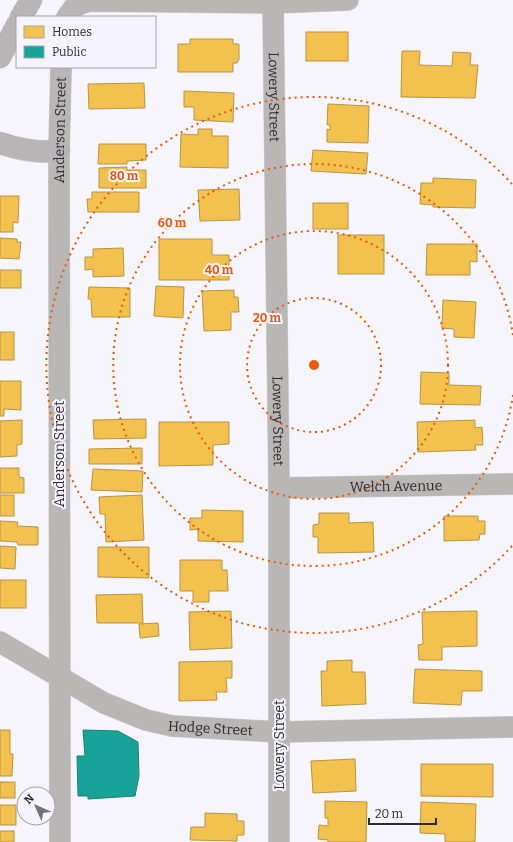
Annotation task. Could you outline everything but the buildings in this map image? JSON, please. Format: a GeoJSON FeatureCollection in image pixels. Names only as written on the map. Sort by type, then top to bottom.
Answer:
{"type":"FeatureCollection","features":[{"type":"Feature","properties":{"kind":"main road"},"geometry":{"type":"LineString","coordinates":[[22,16],[31,0]]}},
{"type":"Feature","properties":{"kind":"main road"},"geometry":{"type":"LineString","coordinates":[[0,57],[16,27]]}},
{"type":"Feature","properties":{"kind":"main road"},"geometry":{"type":"LineString","coordinates":[[0,143],[19,149],[40,152],[59,151]]}},
{"type":"Feature","properties":{"kind":"street"},"geometry":{"type":"LineString","coordinates":[[68,16],[75,6],[89,1],[348,0]]}},
{"type":"Feature","properties":{"kind":"street","name":"Lowery Street"},"geometry":{"type":"LineString","coordinates":[[273,1],[279,488],[279,842]]}},
{"type":"Feature","properties":{"kind":"street","name":"Anderson Street"},"geometry":{"type":"LineString","coordinates":[[60,842],[59,151],[61,68]]}},
{"type":"Feature","properties":{"kind":"street","name":"Welch Avenue"},"geometry":{"type":"LineString","coordinates":[[279,488],[513,484]]}},
{"type":"Feature","properties":{"kind":"street","name":"Hodge Street"},"geometry":{"type":"LineString","coordinates":[[0,642],[104,703],[146,720],[172,726],[279,732],[513,727]]}}]}
